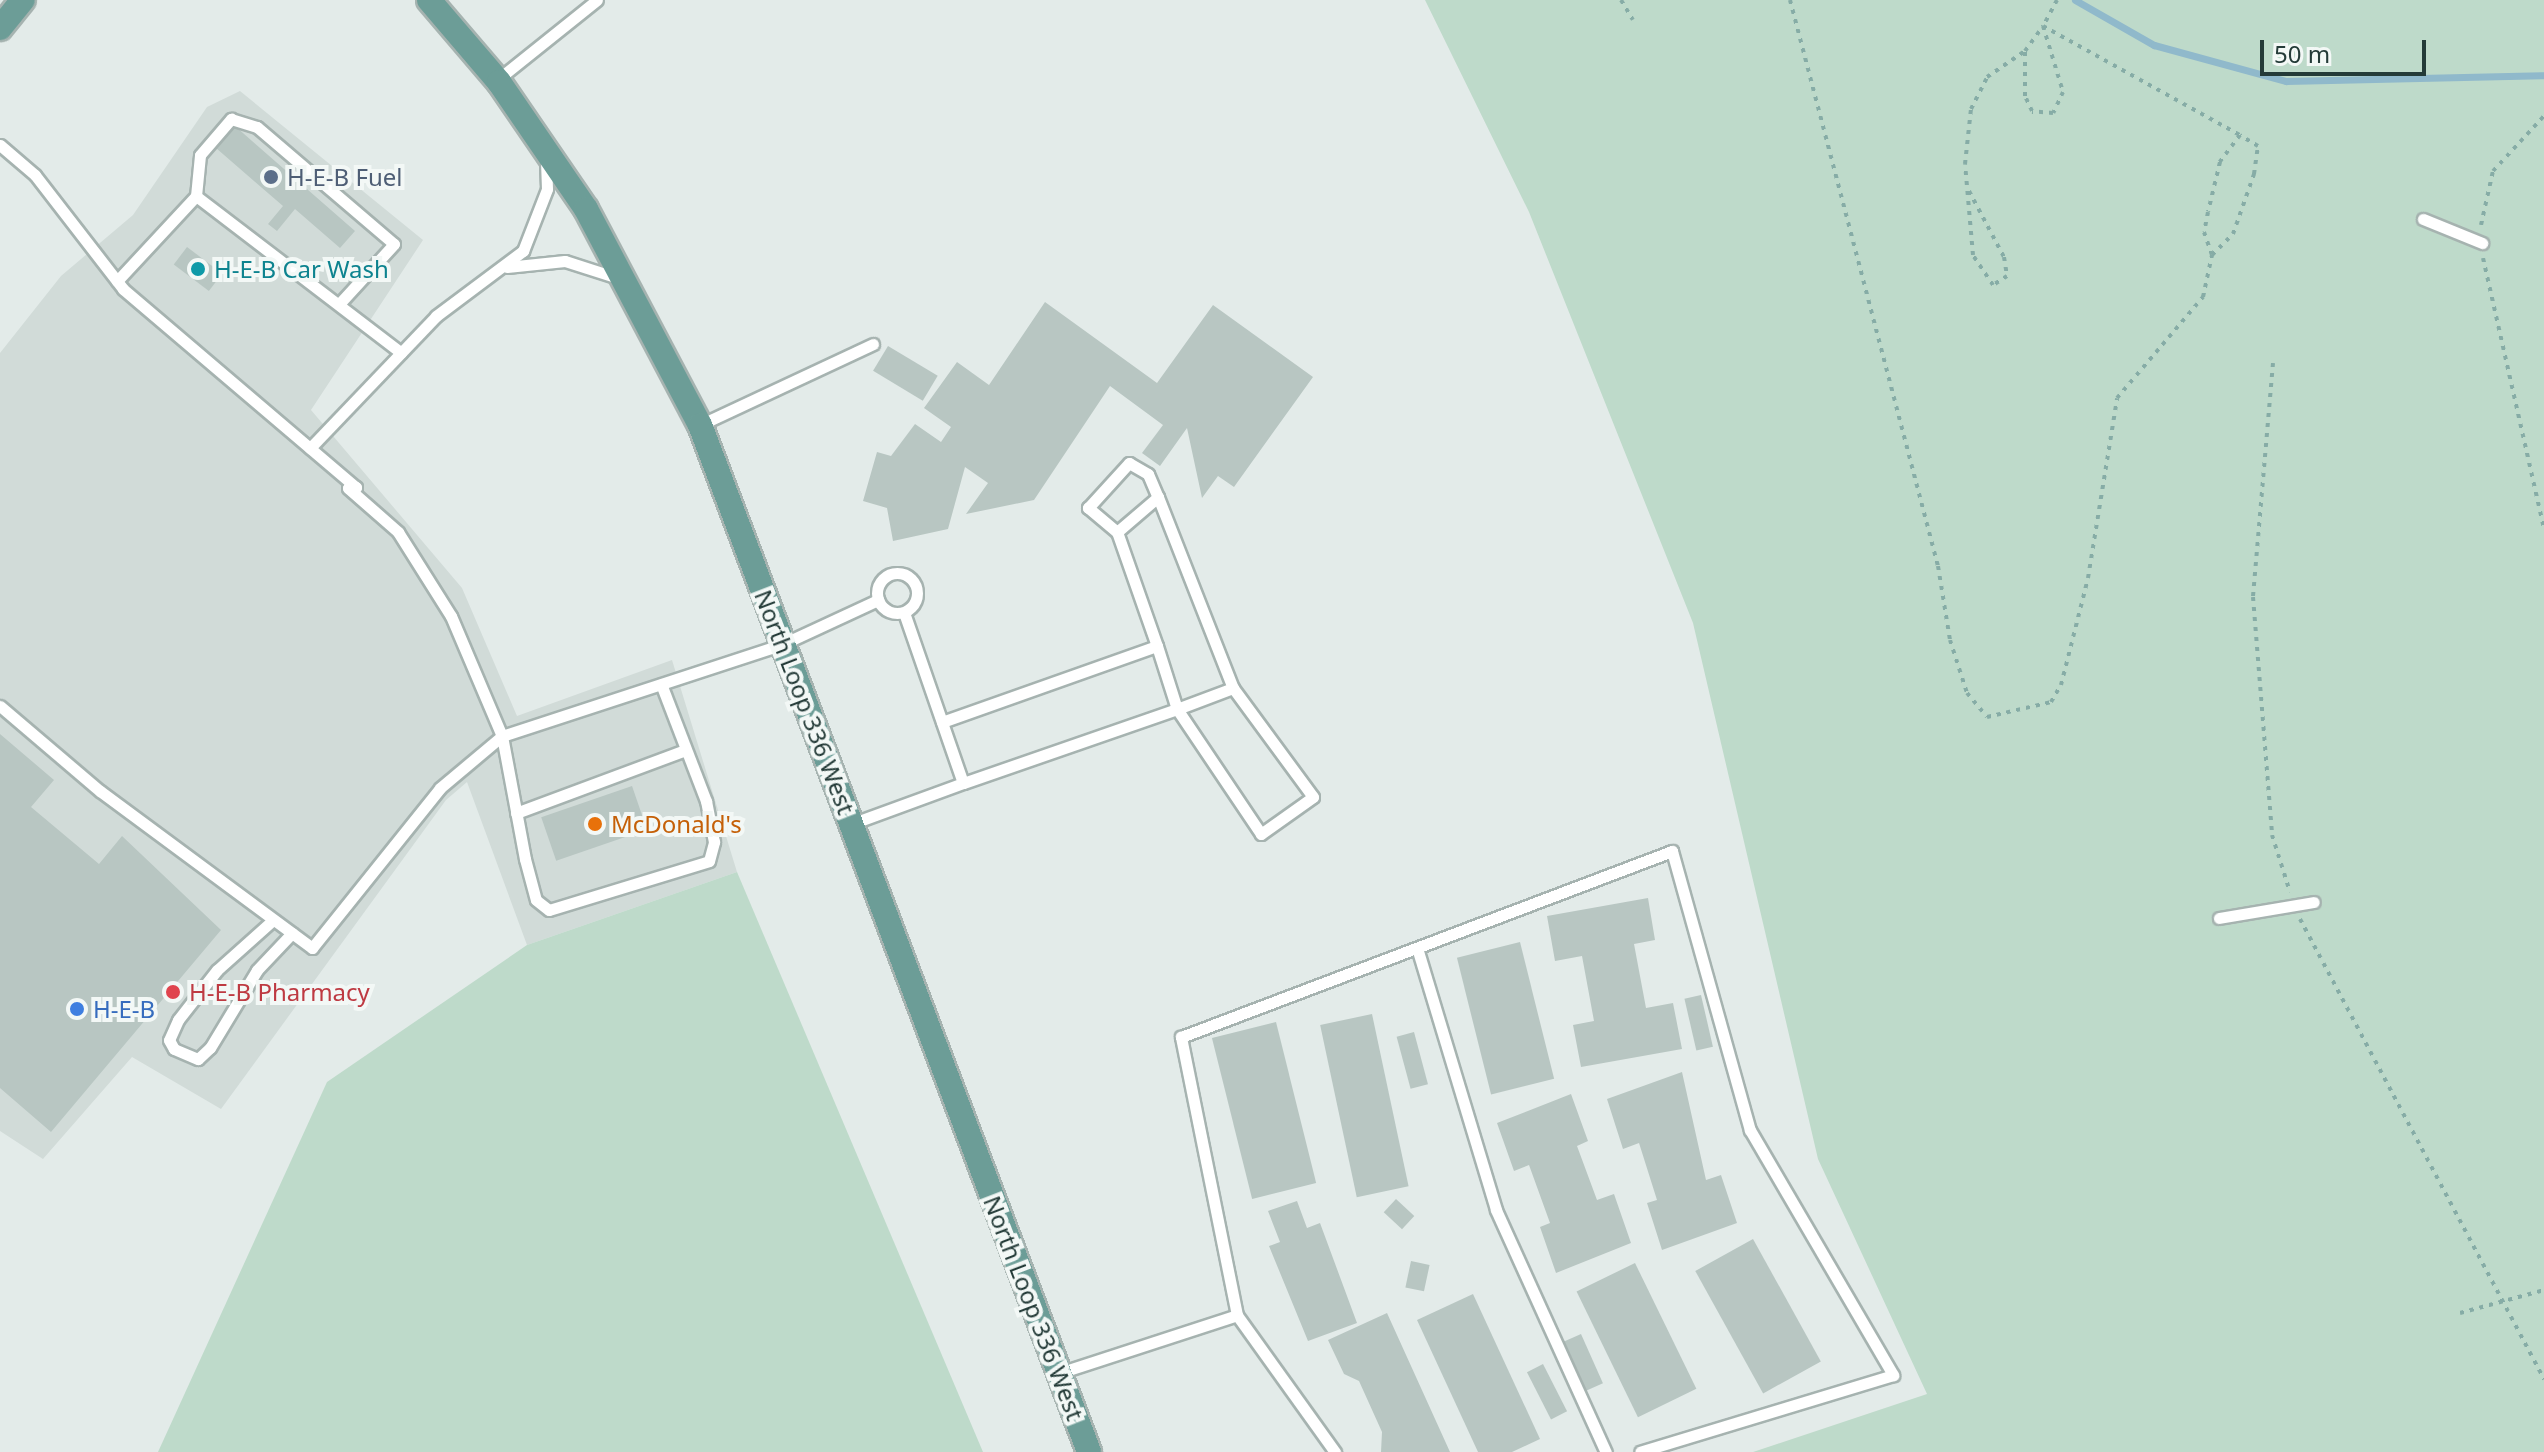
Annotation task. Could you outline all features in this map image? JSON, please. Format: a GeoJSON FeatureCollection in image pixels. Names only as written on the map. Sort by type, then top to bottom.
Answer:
{"type":"FeatureCollection","features":[{"type":"Feature","properties":{"kind":"main road"},"geometry":{"type":"LineString","coordinates":[[0,28],[23,0]]}},
{"type":"Feature","properties":{"kind":"main road","name":"North Loop 336 West"},"geometry":{"type":"LineString","coordinates":[[429,0],[497,80],[546,149],[629,285],[700,425],[1089,1452]]}},
{"type":"Feature","properties":{"kind":"lane"},"geometry":{"type":"LineString","coordinates":[[497,80],[597,0]]}},
{"type":"Feature","properties":{"kind":"lane"},"geometry":{"type":"LineString","coordinates":[[117,281],[196,196],[200,155],[231,119],[257,127],[394,244],[339,304]]}},
{"type":"Feature","properties":{"kind":"lane"},"geometry":{"type":"LineString","coordinates":[[0,145],[35,175],[117,281],[310,448],[398,532],[451,616],[502,736],[536,900],[549,910],[709,861],[714,842],[706,801],[661,684]]}},
{"type":"Feature","properties":{"kind":"lane"},"geometry":{"type":"LineString","coordinates":[[310,448],[401,353],[523,251],[538,220],[546,149]]}},
{"type":"Feature","properties":{"kind":"lane"},"geometry":{"type":"LineString","coordinates":[[196,196],[401,353]]}},
{"type":"Feature","properties":{"kind":"lane"},"geometry":{"type":"LineString","coordinates":[[2423,219],[2482,243]]}},
{"type":"Feature","properties":{"kind":"lane"},"geometry":{"type":"LineString","coordinates":[[503,268],[565,261],[629,285]]}},
{"type":"Feature","properties":{"kind":"lane"},"geometry":{"type":"LineString","coordinates":[[700,425],[873,344]]}},
{"type":"Feature","properties":{"kind":"lane"},"geometry":{"type":"LineString","coordinates":[[1129,463],[1148,474],[1158,497],[1233,688],[1313,797],[1261,834],[1177,709],[1117,532],[1088,508],[1129,463]]}},
{"type":"Feature","properties":{"kind":"lane"},"geometry":{"type":"LineString","coordinates":[[1117,532],[1158,497]]}},
{"type":"Feature","properties":{"kind":"lane"},"geometry":{"type":"LineString","coordinates":[[891,573],[907,574],[917,586],[916,602],[904,613],[888,612],[878,600],[878,583],[891,573]]}},
{"type":"Feature","properties":{"kind":"lane"},"geometry":{"type":"LineString","coordinates":[[0,706],[312,948],[440,788],[502,736],[783,644],[878,600]]}},
{"type":"Feature","properties":{"kind":"lane"},"geometry":{"type":"LineString","coordinates":[[904,613],[963,783]]}},
{"type":"Feature","properties":{"kind":"lane"},"geometry":{"type":"LineString","coordinates":[[942,722],[1157,646]]}},
{"type":"Feature","properties":{"kind":"lane"},"geometry":{"type":"LineString","coordinates":[[851,824],[1233,688]]}},
{"type":"Feature","properties":{"kind":"lane"},"geometry":{"type":"LineString","coordinates":[[516,813],[685,750]]}},
{"type":"Feature","properties":{"kind":"lane"},"geometry":{"type":"LineString","coordinates":[[1335,1452],[1237,1315],[1181,1037],[1418,951],[1672,851],[1750,1130],[1893,1375],[1640,1452]]}},
{"type":"Feature","properties":{"kind":"lane"},"geometry":{"type":"LineString","coordinates":[[2219,918],[2314,902]]}},
{"type":"Feature","properties":{"kind":"lane"},"geometry":{"type":"LineString","coordinates":[[273,920],[190,1004],[169,1040],[174,1049],[198,1059],[210,1048],[257,970],[292,933]]}},
{"type":"Feature","properties":{"kind":"lane"},"geometry":{"type":"LineString","coordinates":[[1418,951],[1496,1210],[1606,1452]]}},
{"type":"Feature","properties":{"kind":"lane"},"geometry":{"type":"LineString","coordinates":[[1058,1374],[1237,1315]]}},
{"type":"Feature","properties":{"kind":"path"},"geometry":{"type":"LineString","coordinates":[[1621,0],[1633,20]]}},
{"type":"Feature","properties":{"kind":"path"},"geometry":{"type":"LineString","coordinates":[[1790,0],[1938,566],[1950,640],[1967,693],[1987,717],[2012,716],[2056,696],[2088,578],[2117,398],[2203,297],[2212,255],[2204,232],[2208,212],[2220,162],[2240,135]]}},
{"type":"Feature","properties":{"kind":"path"},"geometry":{"type":"LineString","coordinates":[[1969,191],[2004,257],[2007,276],[1993,285],[1973,255],[1965,164],[1976,93],[2003,62],[2025,51],[2057,0]]}},
{"type":"Feature","properties":{"kind":"path"},"geometry":{"type":"LineString","coordinates":[[2043,26],[2258,146],[2254,174],[2233,234],[2212,255]]}},
{"type":"Feature","properties":{"kind":"path"},"geometry":{"type":"LineString","coordinates":[[2025,51],[2025,96],[2032,111],[2053,113],[2063,92],[2043,26]]}},
{"type":"Feature","properties":{"kind":"path"},"geometry":{"type":"LineString","coordinates":[[2544,116],[2488,181],[2482,243],[2544,528]]}},
{"type":"Feature","properties":{"kind":"path"},"geometry":{"type":"LineString","coordinates":[[2273,363],[2253,597],[2272,835],[2294,905],[2386,1092],[2505,1300],[2544,1379]]}},
{"type":"Feature","properties":{"kind":"path"},"geometry":{"type":"LineString","coordinates":[[2460,1313],[2544,1290]]}},
{"type":"Feature","properties":{"kind":"shaded area"},"geometry":{"type":"Polygon","coordinates":[[[240,91],[423,240],[311,410],[462,588],[517,716],[672,660],[737,872],[527,945],[467,782],[446,800],[221,1109],[132,1057],[43,1159],[0,1131],[0,353],[61,276],[133,215],[207,107],[240,91]]]}},
{"type":"Feature","properties":{"kind":"green space"},"geometry":{"type":"Polygon","coordinates":[[[1425,0],[2544,0],[2544,1452],[1753,1452],[1927,1394],[1818,1159],[1693,623],[1529,212],[1425,0]]]}},
{"type":"Feature","properties":{"kind":"green space"},"geometry":{"type":"Polygon","coordinates":[[[737,872],[983,1452],[158,1452],[327,1082],[527,945],[737,872]]]}},
{"type":"Feature","properties":{"kind":"building","name":"H-E-B Fuel"},"geometry":{"type":"Polygon","coordinates":[[[235,126],[355,231],[340,248],[295,209],[277,231],[268,224],[283,206],[216,148],[235,126]]]}},
{"type":"Feature","properties":{"kind":"building","name":"H-E-B Car Wash"},"geometry":{"type":"Polygon","coordinates":[[[187,247],[222,273],[209,291],[174,265],[187,247]]]}},
{"type":"Feature","properties":{"kind":"building"},"geometry":{"type":"Polygon","coordinates":[[[1045,302],[1157,383],[1213,305],[1313,377],[1234,487],[1218,476],[1202,498],[1187,428],[1160,466],[1142,453],[1163,425],[1110,386],[1034,500],[966,514],[988,483],[965,467],[948,529],[893,541],[887,508],[863,501],[877,452],[891,456],[915,424],[941,442],[951,427],[924,408],[957,362],[989,385],[1045,302]]]}},
{"type":"Feature","properties":{"kind":"building"},"geometry":{"type":"Polygon","coordinates":[[[888,346],[938,376],[923,401],[873,371],[888,346]]]}},
{"type":"Feature","properties":{"kind":"building","name":"H-E-B"},"geometry":{"type":"Polygon","coordinates":[[[0,734],[54,780],[31,807],[99,864],[122,836],[221,930],[51,1132],[0,1088],[0,734]]]}},
{"type":"Feature","properties":{"kind":"building","name":"McDonald's"},"geometry":{"type":"Polygon","coordinates":[[[632,786],[647,829],[556,861],[541,817],[632,786]]]}},
{"type":"Feature","properties":{"kind":"building"},"geometry":{"type":"Polygon","coordinates":[[[1648,898],[1655,940],[1634,944],[1646,1008],[1673,1003],[1682,1049],[1581,1067],[1573,1025],[1594,1021],[1582,956],[1555,961],[1547,916],[1648,898]]]}},
{"type":"Feature","properties":{"kind":"building"},"geometry":{"type":"Polygon","coordinates":[[[1520,942],[1554,1079],[1491,1095],[1457,958],[1520,942]]]}},
{"type":"Feature","properties":{"kind":"building"},"geometry":{"type":"Polygon","coordinates":[[[1701,995],[1713,1047],[1696,1050],[1684,999],[1701,995]]]}},
{"type":"Feature","properties":{"kind":"building"},"geometry":{"type":"Polygon","coordinates":[[[1372,1014],[1409,1186],[1357,1197],[1320,1025],[1372,1014]]]}},
{"type":"Feature","properties":{"kind":"building"},"geometry":{"type":"Polygon","coordinates":[[[1276,1022],[1316,1183],[1252,1199],[1212,1038],[1276,1022]]]}},
{"type":"Feature","properties":{"kind":"building"},"geometry":{"type":"Polygon","coordinates":[[[1414,1032],[1428,1084],[1411,1089],[1397,1037],[1414,1032]]]}},
{"type":"Feature","properties":{"kind":"building"},"geometry":{"type":"Polygon","coordinates":[[[1682,1072],[1706,1180],[1721,1175],[1737,1223],[1662,1250],[1647,1203],[1657,1200],[1639,1143],[1623,1149],[1607,1099],[1682,1072]]]}},
{"type":"Feature","properties":{"kind":"building"},"geometry":{"type":"Polygon","coordinates":[[[1571,1094],[1588,1141],[1577,1146],[1597,1200],[1614,1194],[1631,1243],[1556,1273],[1540,1227],[1550,1223],[1529,1165],[1514,1171],[1497,1123],[1571,1094]]]}},
{"type":"Feature","properties":{"kind":"building"},"geometry":{"type":"Polygon","coordinates":[[[1396,1199],[1414,1216],[1402,1229],[1384,1212],[1396,1199]]]}},
{"type":"Feature","properties":{"kind":"building"},"geometry":{"type":"Polygon","coordinates":[[[1297,1201],[1307,1228],[1320,1223],[1357,1323],[1308,1341],[1269,1246],[1280,1242],[1268,1211],[1297,1201]]]}},
{"type":"Feature","properties":{"kind":"building"},"geometry":{"type":"Polygon","coordinates":[[[1753,1239],[1821,1361],[1763,1393],[1695,1271],[1753,1239]]]}},
{"type":"Feature","properties":{"kind":"building"},"geometry":{"type":"Polygon","coordinates":[[[1411,1261],[1430,1265],[1424,1291],[1405,1287],[1411,1261]]]}},
{"type":"Feature","properties":{"kind":"building"},"geometry":{"type":"Polygon","coordinates":[[[1635,1263],[1696,1389],[1638,1417],[1577,1291],[1635,1263]]]}},
{"type":"Feature","properties":{"kind":"building"},"geometry":{"type":"Polygon","coordinates":[[[1473,1294],[1540,1439],[1512,1452],[1478,1452],[1417,1320],[1473,1294]]]}},
{"type":"Feature","properties":{"kind":"building"},"geometry":{"type":"Polygon","coordinates":[[[1387,1313],[1450,1452],[1381,1452],[1382,1432],[1359,1381],[1344,1374],[1328,1340],[1387,1313]]]}},
{"type":"Feature","properties":{"kind":"building"},"geometry":{"type":"Polygon","coordinates":[[[1581,1334],[1603,1383],[1584,1392],[1562,1343],[1581,1334]]]}},
{"type":"Feature","properties":{"kind":"building"},"geometry":{"type":"Polygon","coordinates":[[[1543,1364],[1567,1411],[1551,1419],[1527,1372],[1543,1364]]]}},
{"type":"Feature","properties":{"kind":"waterway"},"geometry":{"type":"LineString","coordinates":[[2075,0],[2154,45],[2286,81],[2544,75]]}},
{"type":"Feature","properties":{"kind":"place","name":"H-E-B Fuel"},"geometry":{"type":"Point","coordinates":[271,177]}},
{"type":"Feature","properties":{"kind":"place","name":"H-E-B Car Wash"},"geometry":{"type":"Point","coordinates":[198,269]}},
{"type":"Feature","properties":{"kind":"place","name":"McDonald's"},"geometry":{"type":"Point","coordinates":[595,824]}},
{"type":"Feature","properties":{"kind":"place","name":"H-E-B Pharmacy"},"geometry":{"type":"Point","coordinates":[173,992]}},
{"type":"Feature","properties":{"kind":"place","name":"H-E-B"},"geometry":{"type":"Point","coordinates":[77,1009]}}]}
